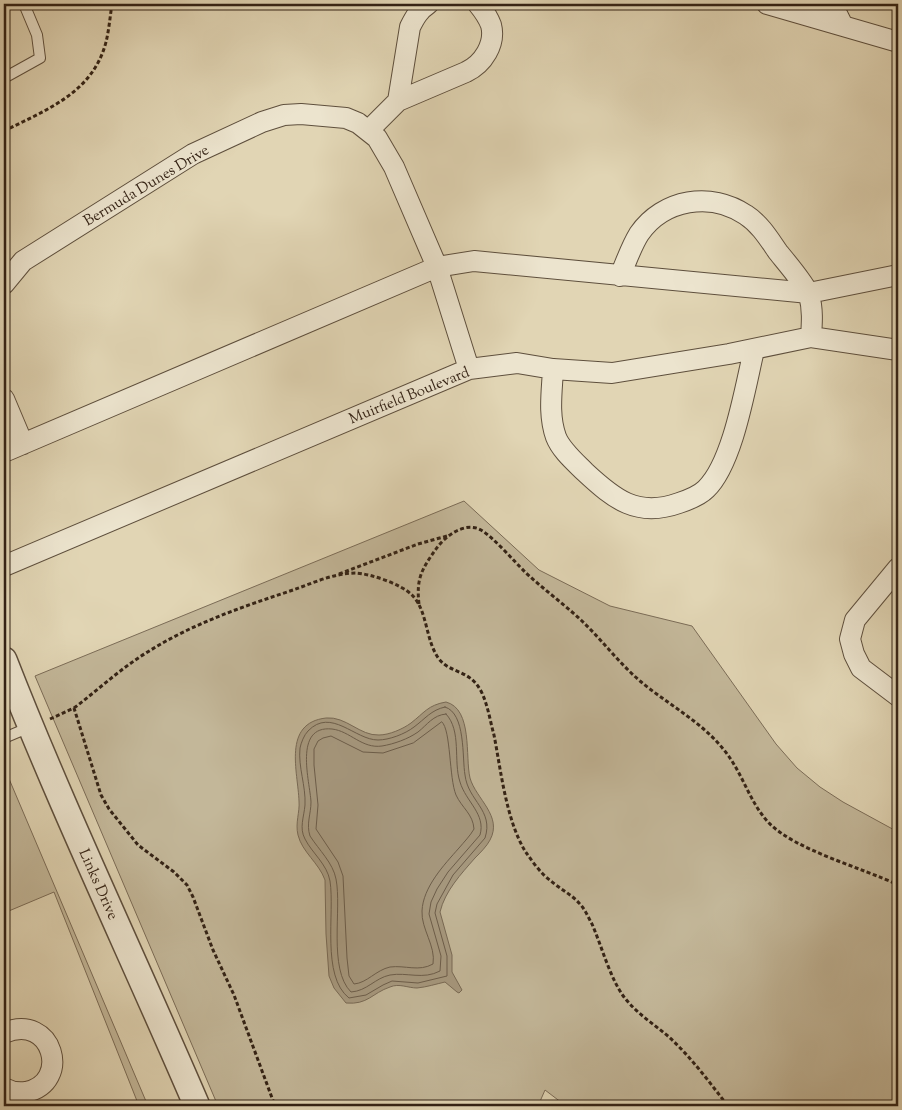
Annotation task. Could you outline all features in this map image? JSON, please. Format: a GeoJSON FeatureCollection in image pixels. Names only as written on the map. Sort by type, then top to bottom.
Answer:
{"type":"FeatureCollection","features":[{"type":"Feature","properties":{"kind":"street"},"geometry":{"type":"LineString","coordinates":[[398,101],[410,27],[415,16],[428,4]]}},
{"type":"Feature","properties":{"kind":"street"},"geometry":{"type":"LineString","coordinates":[[369,130],[398,101],[466,72],[476,66],[483,58],[489,48],[491,26],[486,14],[478,4]]}},
{"type":"Feature","properties":{"kind":"street"},"geometry":{"type":"LineString","coordinates":[[767,4],[842,24],[898,42]]}},
{"type":"Feature","properties":{"kind":"street"},"geometry":{"type":"LineString","coordinates":[[832,4],[842,24]]}},
{"type":"Feature","properties":{"kind":"street","name":"Bermuda Dunes Drive"},"geometry":{"type":"LineString","coordinates":[[4,284],[23,261],[193,154],[262,122],[284,115],[301,114],[346,118],[369,130],[377,138],[394,167],[437,267],[469,369]]}},
{"type":"Feature","properties":{"kind":"street"},"geometry":{"type":"LineString","coordinates":[[620,276],[633,244],[653,218],[670,207],[688,201],[706,200],[728,206],[746,214],[760,226],[809,294],[812,315],[811,337]]}},
{"type":"Feature","properties":{"kind":"street"},"geometry":{"type":"LineString","coordinates":[[4,452],[437,267],[474,261],[809,294],[898,275]]}},
{"type":"Feature","properties":{"kind":"street","name":"Muirfield Boulevard"},"geometry":{"type":"LineString","coordinates":[[4,566],[469,369],[517,363],[553,369],[612,373],[754,350],[811,337],[898,350]]}},
{"type":"Feature","properties":{"kind":"street"},"geometry":{"type":"LineString","coordinates":[[553,369],[551,417],[557,438],[570,458],[609,494],[628,504],[646,508],[670,506],[690,499],[706,490],[718,474],[730,448],[754,350]]}},
{"type":"Feature","properties":{"kind":"street"},"geometry":{"type":"LineString","coordinates":[[4,399],[23,444]]}},
{"type":"Feature","properties":{"kind":"street"},"geometry":{"type":"LineString","coordinates":[[898,568],[855,620],[850,638],[854,654],[861,668],[898,696]]}},
{"type":"Feature","properties":{"kind":"street","name":"Links Drive"},"geometry":{"type":"LineString","coordinates":[[4,660],[58,792],[147,989],[197,1106]]}},
{"type":"Feature","properties":{"kind":"street"},"geometry":{"type":"LineString","coordinates":[[4,1033],[15,1029],[34,1031],[49,1046],[52,1054],[52,1066],[47,1079],[39,1087],[31,1091],[20,1093],[4,1088]]}},
{"type":"Feature","properties":{"kind":"lane"},"geometry":{"type":"LineString","coordinates":[[4,78],[40,58],[37,35],[24,4]]}},
{"type":"Feature","properties":{"kind":"lane"},"geometry":{"type":"LineString","coordinates":[[4,738],[30,727]]}},
{"type":"Feature","properties":{"kind":"path"},"geometry":{"type":"LineString","coordinates":[[4,131],[57,104],[76,92],[90,76],[106,43],[112,4]]}},
{"type":"Feature","properties":{"kind":"path"},"geometry":{"type":"LineString","coordinates":[[30,727],[74,708],[117,673],[172,637],[208,620],[468,527],[480,530],[582,621],[638,680],[697,725],[723,749],[733,762],[752,800],[770,824],[785,836],[807,847],[898,885]]}},
{"type":"Feature","properties":{"kind":"path"},"geometry":{"type":"LineString","coordinates":[[447,536],[419,575],[417,588],[419,604],[431,643],[440,661],[447,667],[469,676],[481,691],[489,712],[511,815],[517,833],[526,851],[549,880],[579,902],[586,912],[600,941],[615,984],[624,997],[636,1011],[684,1053],[728,1106]]}},
{"type":"Feature","properties":{"kind":"path"},"geometry":{"type":"LineString","coordinates":[[333,576],[357,573],[379,578],[411,594],[419,604]]}},
{"type":"Feature","properties":{"kind":"path"},"geometry":{"type":"LineString","coordinates":[[74,708],[102,795],[109,809],[138,845],[174,872],[187,886],[193,897],[213,950],[234,995],[275,1106]]}},
{"type":"Feature","properties":{"kind":"shaded area"},"geometry":{"type":"Polygon","coordinates":[[[464,501],[539,570],[610,606],[692,626],[776,744],[797,768],[820,787],[843,802],[898,832],[898,1106],[566,1106],[545,1090],[538,1106],[218,1106],[35,676],[464,501]]]}},
{"type":"Feature","properties":{"kind":"shaded area"},"geometry":{"type":"Polygon","coordinates":[[[4,767],[148,1106],[139,1106],[54,892],[4,913],[4,767]]]}},
{"type":"Feature","properties":{"kind":"water"},"geometry":{"type":"Polygon","coordinates":[[[446,702],[455,706],[464,724],[470,778],[491,815],[493,823],[493,831],[489,842],[454,883],[442,904],[440,912],[452,955],[452,972],[462,990],[459,993],[445,982],[417,988],[397,985],[384,989],[360,1002],[346,1003],[334,988],[329,976],[325,880],[319,868],[303,847],[298,835],[299,801],[296,750],[298,739],[303,729],[312,722],[326,718],[340,720],[372,734],[387,734],[408,725],[430,707],[446,702]]]}}]}
